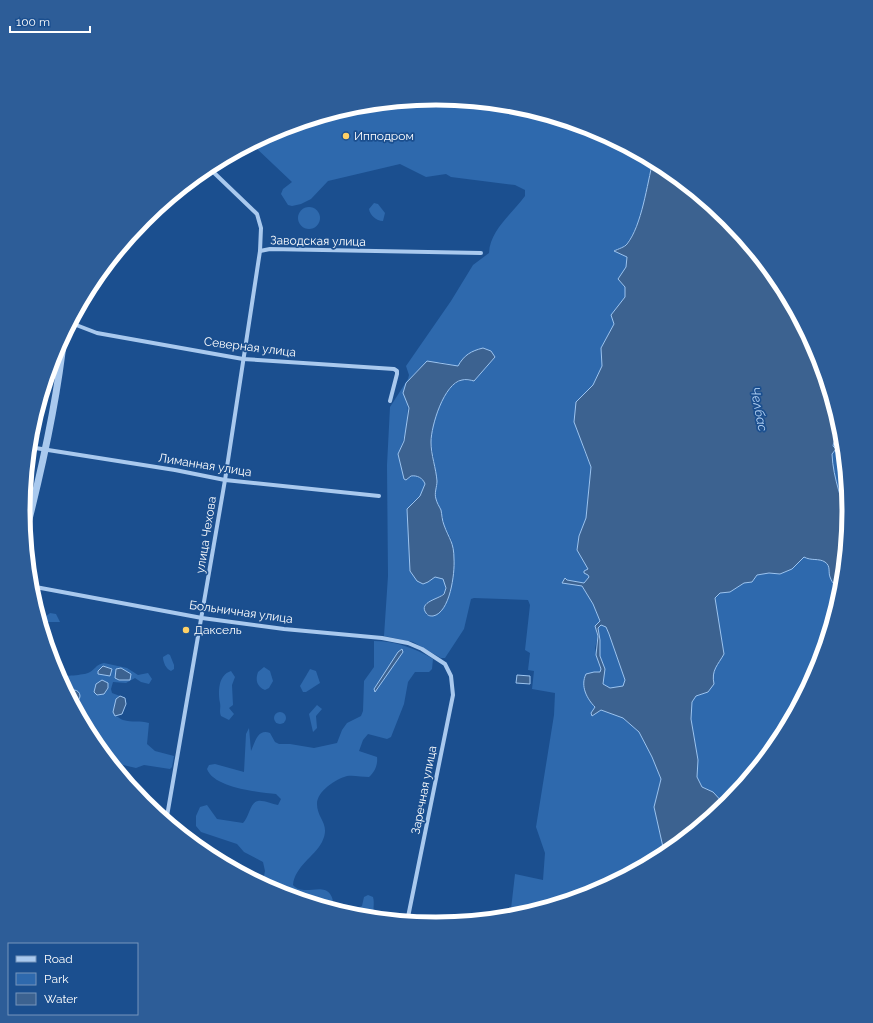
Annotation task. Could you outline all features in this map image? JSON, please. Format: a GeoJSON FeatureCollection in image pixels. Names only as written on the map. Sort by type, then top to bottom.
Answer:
{"type":"FeatureCollection","features":[{"type":"Feature","properties":{"kind":"street","name":"Заводская улица"},"geometry":{"type":"LineString","coordinates":[[214,172],[257,214],[261,228],[260,251],[270,249],[481,253]]}},
{"type":"Feature","properties":{"kind":"street","name":"улица Чехова"},"geometry":{"type":"LineString","coordinates":[[167,816],[225,480],[260,251]]}},
{"type":"Feature","properties":{"kind":"street","name":"Северная улица"},"geometry":{"type":"LineString","coordinates":[[76,325],[97,332],[243,359],[394,369],[397,371],[397,374],[390,401]]}},
{"type":"Feature","properties":{"kind":"street"},"geometry":{"type":"LineString","coordinates":[[30,514],[46,449],[60,375],[62,354]]}},
{"type":"Feature","properties":{"kind":"street","name":"Лиманная улица"},"geometry":{"type":"LineString","coordinates":[[35,448],[175,470],[225,480],[379,496]]}},
{"type":"Feature","properties":{"kind":"street","name":"Больничная улица"},"geometry":{"type":"LineString","coordinates":[[37,587],[202,618],[284,629],[399,641],[422,649],[444,664]]}},
{"type":"Feature","properties":{"kind":"street","name":"Заречная улица"},"geometry":{"type":"LineString","coordinates":[[408,917],[453,695],[451,676],[444,664]]}},
{"type":"Feature","properties":{"kind":"green space"},"geometry":{"type":"Polygon","coordinates":[[[436,105],[490,108],[542,119],[592,136],[640,159],[652,167],[644,204],[637,225],[626,244],[614,251],[627,257],[626,267],[618,279],[625,287],[625,297],[612,315],[614,324],[601,348],[602,366],[593,385],[576,402],[583,448],[591,467],[586,518],[579,536],[589,569],[586,573],[589,577],[584,583],[567,580],[569,583],[582,586],[593,604],[600,621],[596,632],[598,636],[595,648],[601,669],[600,673],[598,674],[595,707],[591,713],[592,716],[601,710],[623,718],[639,732],[661,779],[654,807],[663,848],[640,864],[592,887],[542,904],[511,911],[515,874],[543,880],[545,853],[536,827],[554,715],[555,693],[532,689],[534,671],[528,670],[530,653],[525,650],[530,605],[528,600],[471,599],[464,629],[445,658],[441,658],[413,642],[384,636],[388,576],[387,465],[390,407],[408,379],[409,375],[406,366],[451,301],[473,265],[489,253],[490,245],[497,230],[525,196],[525,190],[515,185],[451,177],[446,174],[426,177],[400,164],[328,181],[311,199],[301,204],[292,206],[288,205],[281,194],[283,189],[292,182],[256,148],[281,136],[331,119],[383,108],[410,106],[436,105]],[[495,357],[462,359],[458,366],[439,362],[420,368],[406,383],[408,402],[406,428],[398,454],[406,480],[414,475],[424,480],[425,484],[420,496],[412,503],[409,527],[410,571],[431,579],[439,576],[443,578],[445,582],[445,589],[442,595],[432,600],[424,610],[427,615],[431,616],[436,615],[446,604],[452,541],[444,525],[441,510],[435,498],[437,481],[431,441],[433,424],[443,397],[453,385],[462,380],[474,381],[495,357]]]}},
{"type":"Feature","properties":{"kind":"green space"},"geometry":{"type":"Polygon","coordinates":[[[374,203],[378,204],[385,213],[383,221],[376,219],[369,209],[374,203]]]}},
{"type":"Feature","properties":{"kind":"green space"},"geometry":{"type":"Polygon","coordinates":[[[309,207],[313,208],[319,214],[319,222],[313,228],[309,229],[305,228],[299,222],[298,218],[299,214],[305,208],[309,207]]]}},
{"type":"Feature","properties":{"kind":"green space"},"geometry":{"type":"Polygon","coordinates":[[[836,439],[840,458],[843,508],[833,463],[832,454],[836,449],[833,446],[836,439]]]}},
{"type":"Feature","properties":{"kind":"green space"},"geometry":{"type":"Polygon","coordinates":[[[804,557],[823,561],[827,564],[829,567],[829,575],[836,586],[829,617],[812,667],[789,715],[759,759],[722,801],[713,792],[702,787],[697,777],[698,760],[691,718],[692,702],[696,696],[708,692],[714,668],[724,654],[715,599],[720,593],[730,592],[744,583],[752,582],[757,575],[769,573],[780,574],[792,569],[804,557]]]}},
{"type":"Feature","properties":{"kind":"green space"},"geometry":{"type":"Polygon","coordinates":[[[50,613],[56,614],[60,622],[46,622],[45,617],[50,613]]]}},
{"type":"Feature","properties":{"kind":"green space"},"geometry":{"type":"Polygon","coordinates":[[[601,625],[606,627],[609,634],[625,680],[624,686],[610,688],[603,684],[605,669],[600,656],[598,628],[601,625]]]}},
{"type":"Feature","properties":{"kind":"green space"},"geometry":{"type":"Polygon","coordinates":[[[374,641],[382,641],[405,646],[433,659],[432,669],[429,672],[415,672],[408,682],[404,704],[391,737],[387,739],[368,734],[363,740],[359,751],[377,757],[376,768],[373,773],[369,777],[347,776],[328,786],[318,799],[317,804],[319,814],[325,831],[324,836],[319,847],[297,872],[293,885],[298,889],[324,890],[329,893],[333,904],[281,887],[263,879],[265,871],[263,862],[244,852],[237,844],[201,832],[196,826],[196,816],[200,807],[207,805],[217,819],[243,823],[255,802],[262,801],[278,805],[281,799],[276,794],[237,788],[218,781],[207,769],[209,765],[215,764],[244,772],[246,734],[249,728],[251,751],[256,740],[263,732],[270,733],[275,742],[279,744],[290,744],[314,748],[337,743],[342,730],[347,723],[361,716],[363,711],[364,681],[374,667],[374,641]]]}},
{"type":"Feature","properties":{"kind":"green space"},"geometry":{"type":"Polygon","coordinates":[[[168,654],[170,655],[174,665],[174,669],[171,671],[166,667],[163,659],[163,657],[168,654]]]}},
{"type":"Feature","properties":{"kind":"green space"},"geometry":{"type":"Polygon","coordinates":[[[104,663],[127,668],[138,675],[148,673],[152,679],[149,684],[141,682],[135,678],[126,683],[113,682],[111,689],[112,693],[120,696],[118,697],[115,716],[126,721],[149,723],[147,744],[155,751],[174,756],[172,767],[170,769],[144,765],[136,768],[118,764],[114,759],[84,715],[76,700],[78,699],[75,696],[65,676],[86,674],[104,663]]]}},
{"type":"Feature","properties":{"kind":"green space"},"geometry":{"type":"Polygon","coordinates":[[[264,667],[270,671],[273,681],[269,688],[265,690],[258,685],[257,680],[258,672],[264,667]]]}},
{"type":"Feature","properties":{"kind":"green space"},"geometry":{"type":"Polygon","coordinates":[[[310,669],[316,671],[320,683],[306,692],[303,692],[300,686],[310,669]]]}},
{"type":"Feature","properties":{"kind":"green space"},"geometry":{"type":"Polygon","coordinates":[[[231,671],[235,677],[232,685],[233,705],[229,708],[234,714],[229,720],[220,714],[219,689],[221,680],[231,671]]]}},
{"type":"Feature","properties":{"kind":"green space"},"geometry":{"type":"Polygon","coordinates":[[[317,705],[322,709],[316,716],[317,728],[313,732],[309,714],[317,705]]]}},
{"type":"Feature","properties":{"kind":"green space"},"geometry":{"type":"Polygon","coordinates":[[[280,712],[284,714],[286,718],[284,722],[280,724],[276,722],[274,718],[276,714],[280,712]]]}},
{"type":"Feature","properties":{"kind":"green space"},"geometry":{"type":"Polygon","coordinates":[[[368,895],[373,897],[374,913],[355,910],[362,906],[364,897],[368,895]]]}},
{"type":"Feature","properties":{"kind":"water","name":"Челбас"},"geometry":{"type":"Polygon","coordinates":[[[652,167],[684,189],[724,224],[759,264],[789,308],[812,356],[829,406],[836,439],[833,446],[836,449],[832,454],[834,472],[843,512],[840,565],[836,586],[829,575],[829,567],[827,564],[823,561],[804,557],[792,569],[780,574],[769,573],[757,575],[752,582],[744,583],[730,592],[720,593],[715,598],[724,654],[714,671],[714,684],[708,692],[696,696],[692,702],[691,719],[698,760],[697,777],[702,787],[713,792],[722,801],[684,834],[663,848],[654,807],[661,779],[639,732],[623,718],[601,710],[592,716],[591,713],[595,707],[585,692],[584,679],[586,674],[600,672],[601,669],[596,655],[598,636],[595,626],[600,621],[593,604],[582,586],[562,583],[565,578],[567,580],[584,583],[589,577],[584,573],[584,571],[588,569],[577,550],[579,536],[586,518],[591,467],[574,422],[576,402],[593,385],[602,366],[601,348],[614,324],[611,315],[625,297],[625,287],[618,279],[626,267],[627,257],[614,251],[626,245],[632,236],[637,226],[652,167]],[[601,625],[598,628],[600,656],[605,669],[603,684],[610,688],[623,686],[625,680],[606,627],[601,625]]]}},
{"type":"Feature","properties":{"kind":"water"},"geometry":{"type":"Polygon","coordinates":[[[483,348],[491,351],[495,357],[474,381],[462,380],[450,389],[444,397],[433,426],[431,442],[437,481],[435,497],[441,510],[443,523],[452,544],[454,565],[450,592],[444,608],[439,613],[430,616],[424,609],[425,606],[430,601],[444,594],[446,588],[443,579],[435,577],[423,584],[417,581],[410,571],[407,509],[420,496],[425,484],[420,477],[411,476],[406,480],[404,479],[398,454],[404,441],[409,408],[403,393],[406,383],[427,361],[458,366],[468,354],[483,348]]]}},
{"type":"Feature","properties":{"kind":"water"},"geometry":{"type":"Polygon","coordinates":[[[840,458],[841,477],[839,460],[840,458]]]}},
{"type":"Feature","properties":{"kind":"water"},"geometry":{"type":"Polygon","coordinates":[[[402,649],[403,652],[375,692],[374,689],[398,652],[402,649]]]}},
{"type":"Feature","properties":{"kind":"water"},"geometry":{"type":"Polygon","coordinates":[[[103,666],[112,669],[110,676],[98,674],[98,671],[103,666]]]}},
{"type":"Feature","properties":{"kind":"water"},"geometry":{"type":"Polygon","coordinates":[[[121,668],[131,674],[130,680],[119,680],[115,678],[116,669],[121,668]]]}},
{"type":"Feature","properties":{"kind":"water"},"geometry":{"type":"Polygon","coordinates":[[[517,675],[530,676],[530,684],[516,683],[517,675]]]}},
{"type":"Feature","properties":{"kind":"water"},"geometry":{"type":"Polygon","coordinates":[[[102,680],[108,683],[108,688],[104,694],[97,695],[94,692],[96,684],[102,680]]]}},
{"type":"Feature","properties":{"kind":"water"},"geometry":{"type":"Polygon","coordinates":[[[72,690],[76,690],[80,694],[80,698],[77,701],[72,690]]]}},
{"type":"Feature","properties":{"kind":"water"},"geometry":{"type":"Polygon","coordinates":[[[120,696],[125,698],[126,704],[122,714],[115,716],[113,712],[116,699],[120,696]]]}},
{"type":"Feature","properties":{"kind":"place","name":"Ипподром"},"geometry":{"type":"Point","coordinates":[346,136]}},
{"type":"Feature","properties":{"kind":"place","name":"Даксель"},"geometry":{"type":"Point","coordinates":[186,630]}}]}
